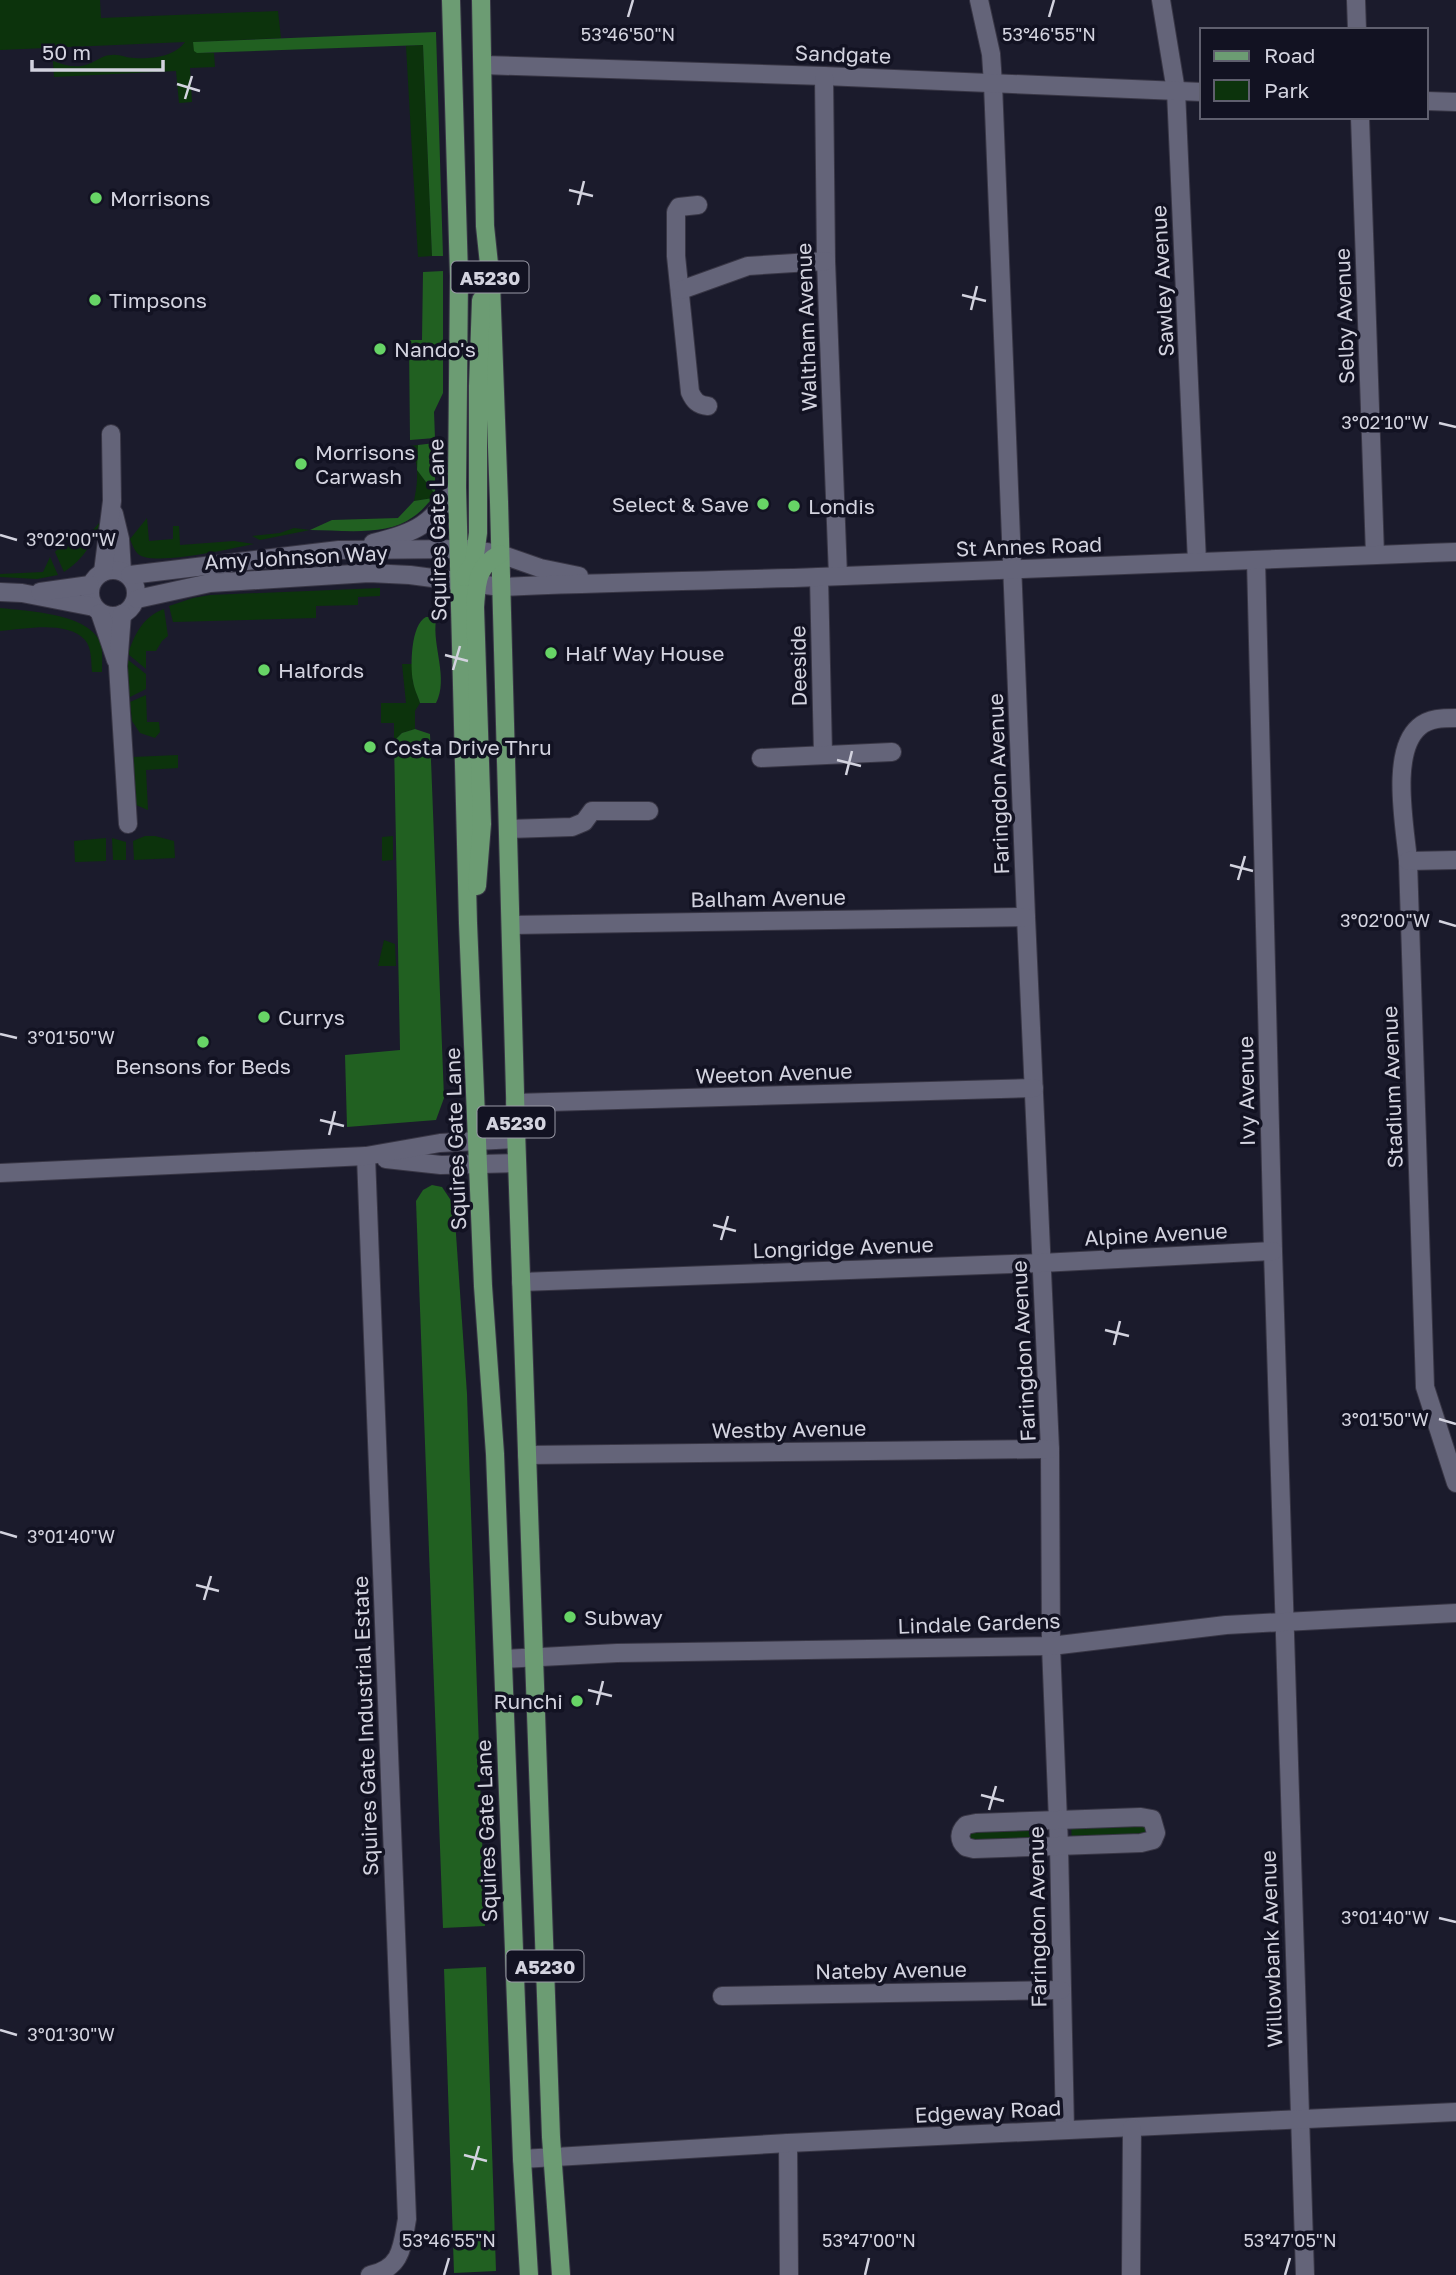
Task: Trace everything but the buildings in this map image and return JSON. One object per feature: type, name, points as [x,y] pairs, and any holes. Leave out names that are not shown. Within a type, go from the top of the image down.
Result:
[{"type":"main road","name":"Squires Gate Lane","points":[[451,0],[460,276],[457,487],[467,549],[468,583],[475,616],[482,824],[470,955],[484,1286],[495,1454],[522,2159],[529,2275]]},
{"type":"main road","name":"A5230","points":[[481,0],[485,226],[491,283],[534,1657],[552,2157],[561,2275]]},
{"type":"main road","points":[[467,549],[479,509],[478,386],[485,226]]},
{"type":"main road","points":[[468,583],[500,554]]},
{"type":"street","name":"Faringdon Avenue","points":[[979,0],[991,54],[993,84],[1026,917],[1051,1449],[1051,1646],[1059,1846],[1065,2130]]},
{"type":"street","name":"Sawley Avenue","points":[[1161,0],[1176,91],[1197,562]]},
{"type":"street","points":[[1356,0],[1357,28]]},
{"type":"street","name":"Sandgate","points":[[483,65],[1200,92]]},
{"type":"street","name":"Waltham Avenue","points":[[824,76],[826,261],[838,576]]},
{"type":"street","points":[[1428,101],[1456,102]]},
{"type":"street","name":"Selby Avenue","points":[[1360,119],[1375,555]]},
{"type":"street","points":[[698,205],[685,205],[679,207],[676,212],[677,256],[690,392],[694,400],[708,406]]},
{"type":"street","points":[[681,289],[748,266],[826,261]]},
{"type":"street","points":[[103,572],[112,501],[111,434]]},
{"type":"street","name":"Amy Johnson Way","points":[[339,550],[390,539],[419,528],[444,505],[457,487]]},
{"type":"street","points":[[22,593],[115,616],[131,609],[136,599],[136,587],[126,573],[112,501]]},
{"type":"street","name":"Amy Johnson Way","points":[[126,573],[339,550],[467,549],[500,554]]},
{"type":"street","name":"St Annes Road","points":[[468,583],[501,586],[603,581],[677,582],[1456,552]]},
{"type":"street","name":"St Annes Road","points":[[500,554],[540,568],[603,581]]},
{"type":"street","name":"Ivy Avenue","points":[[1256,560],[1284,1621]]},
{"type":"street","points":[[118,666],[90,595],[90,585],[103,572],[126,573]]},
{"type":"street","name":"Amy Johnson Way","points":[[136,599],[210,583],[356,573],[410,575],[468,583]]},
{"type":"street","name":"Deeside","points":[[819,577],[823,754]]},
{"type":"street","points":[[0,592],[22,593],[90,585]]},
{"type":"street","points":[[122,614],[118,666],[128,824]]},
{"type":"street","name":"Stadium Avenue","points":[[1456,718],[1436,719],[1425,723],[1410,737],[1405,751],[1402,780],[1408,861],[1425,1387],[1456,1483]]},
{"type":"street","points":[[761,758],[892,752]]},
{"type":"street","points":[[508,829],[572,827],[584,822],[592,811],[649,811]]},
{"type":"street","points":[[1408,861],[1456,860]]},
{"type":"street","name":"Balham Avenue","points":[[511,925],[1026,917]]},
{"type":"street","name":"Weeton Avenue","points":[[515,1103],[1034,1088]]},
{"type":"street","points":[[0,1173],[366,1156],[440,1143],[516,1139]]},
{"type":"street","points":[[366,1156],[441,1165],[517,1163]]},
{"type":"street","name":"Squires Gate Industrial Estate","points":[[366,1156],[407,2219],[401,2254],[383,2272],[370,2275]]},
{"type":"street","name":"Alpine Avenue","points":[[1041,1263],[1273,1251]]},
{"type":"street","name":"Longridge Avenue","points":[[521,1282],[1041,1263]]},
{"type":"street","points":[[1437,1428],[1456,1427]]},
{"type":"street","name":"Westby Avenue","points":[[527,1455],[1051,1449]]},
{"type":"street","name":"Lindale Gardens","points":[[503,1659],[617,1653],[1051,1646],[1226,1625],[1456,1613]]},
{"type":"street","name":"Willowbank Avenue","points":[[1284,1621],[1305,2275]]},
{"type":"street","points":[[1141,1817],[1152,1819],[1156,1833],[1153,1840],[1147,1842],[1059,1846],[974,1849],[967,1847],[960,1838],[966,1825],[1141,1817]]},
{"type":"street","name":"Nateby Avenue","points":[[722,1996],[1062,1990]]},
{"type":"street","name":"Edgeway Road","points":[[522,2159],[788,2143],[1456,2112]]},
{"type":"street","points":[[1131,2275],[1132,2128]]},
{"type":"street","points":[[788,2143],[789,2275]]},
{"type":"green space","points":[[0,0],[100,0],[101,18],[278,11],[281,38],[193,42],[197,53],[214,53],[215,67],[190,68],[192,102],[179,103],[176,71],[54,77],[53,61],[77,66],[109,55],[155,57],[175,51],[185,42],[0,50]]},
{"type":"green space","points":[[436,32],[443,256],[432,256],[423,45],[197,53],[194,51],[193,42]]},
{"type":"green space","points":[[423,45],[432,256],[418,257],[406,46]]},
{"type":"green space","points":[[443,271],[443,393],[434,412],[435,438],[410,440],[409,340],[422,340],[423,272]]},
{"type":"green space","points":[[435,443],[435,494],[417,470],[418,445]]},
{"type":"green space","points":[[418,445],[417,470],[435,494],[433,498],[414,501],[417,472],[415,458],[409,446]]},
{"type":"green space","points":[[433,498],[413,517],[390,527],[363,531],[310,530],[332,520],[398,518],[414,501]]},
{"type":"green space","points":[[147,518],[149,541],[173,539],[173,526],[179,526],[180,545],[234,541],[254,544],[175,558],[146,557],[138,554],[130,539]]},
{"type":"green space","points":[[100,522],[87,550],[64,572],[55,552],[67,539],[78,547]]},
{"type":"green space","points":[[294,528],[310,530],[260,540],[252,536],[280,533]]},
{"type":"green space","points":[[50,557],[58,575],[37,579],[0,577],[0,574],[43,572]]},
{"type":"green space","points":[[380,588],[380,596],[358,597],[358,605],[316,606],[316,618],[173,622],[169,606],[210,595]]},
{"type":"green space","points":[[0,608],[56,616],[84,626],[95,634],[101,644],[102,672],[92,672],[87,643],[68,630],[45,627],[0,631]]},
{"type":"green space","points":[[164,609],[168,636],[156,651],[146,651],[146,669],[128,654],[141,627],[150,616]]},
{"type":"green space","points":[[426,617],[436,620],[441,684],[436,703],[420,703],[412,674],[415,636],[421,621]]},
{"type":"green space","points":[[127,659],[146,674],[146,689],[128,698]]},
{"type":"green space","points":[[402,664],[412,664],[413,682],[420,703],[415,711],[415,729],[402,733],[394,741],[394,723],[381,723],[381,703],[406,703]]},
{"type":"green space","points":[[146,695],[147,722],[159,722],[160,732],[155,738],[140,733],[132,721],[130,702]]},
{"type":"green space","points":[[415,729],[430,734],[444,1098],[436,1120],[347,1127],[345,1055],[400,1050],[394,741],[402,733]]},
{"type":"green space","points":[[178,755],[178,768],[146,770],[148,810],[136,805],[133,757]]},
{"type":"green space","points":[[145,836],[174,841],[175,858],[134,860],[133,841]]},
{"type":"green space","points":[[393,836],[393,860],[382,861],[382,837]]},
{"type":"green space","points":[[106,838],[106,861],[75,862],[74,841]]},
{"type":"green space","points":[[112,838],[126,842],[126,860],[113,860]]},
{"type":"green space","points":[[384,940],[395,944],[396,966],[378,966]]},
{"type":"green space","points":[[432,1185],[442,1187],[454,1205],[467,1394],[485,1926],[443,1928],[416,1201],[423,1190]]},
{"type":"green space","points":[[1141,1817],[1156,1833],[1072,1845],[1071,1820]]},
{"type":"green space","points":[[1046,1821],[1046,1846],[974,1849],[961,1831]]},
{"type":"green space","points":[[486,1967],[496,2271],[454,2273],[444,1969]]},
{"type":"place","name":"Morrisons","points":[[96,198]]},
{"type":"place","name":"Timpsons","points":[[95,300]]},
{"type":"place","name":"Nando's","points":[[380,349]]},
{"type":"place","name":"Morrisons Carwash","points":[[301,464]]},
{"type":"place","name":"Select & Save","points":[[763,504]]},
{"type":"place","name":"Londis","points":[[794,506]]},
{"type":"place","name":"Half Way House","points":[[551,653]]},
{"type":"place","name":"Halfords","points":[[264,670]]},
{"type":"place","name":"Costa Drive Thru","points":[[370,747]]},
{"type":"place","name":"Currys","points":[[264,1017]]},
{"type":"place","name":"Bensons for Beds","points":[[203,1042]]},
{"type":"place","name":"Subway","points":[[570,1617]]},
{"type":"place","name":"Runchi","points":[[577,1701]]}]
